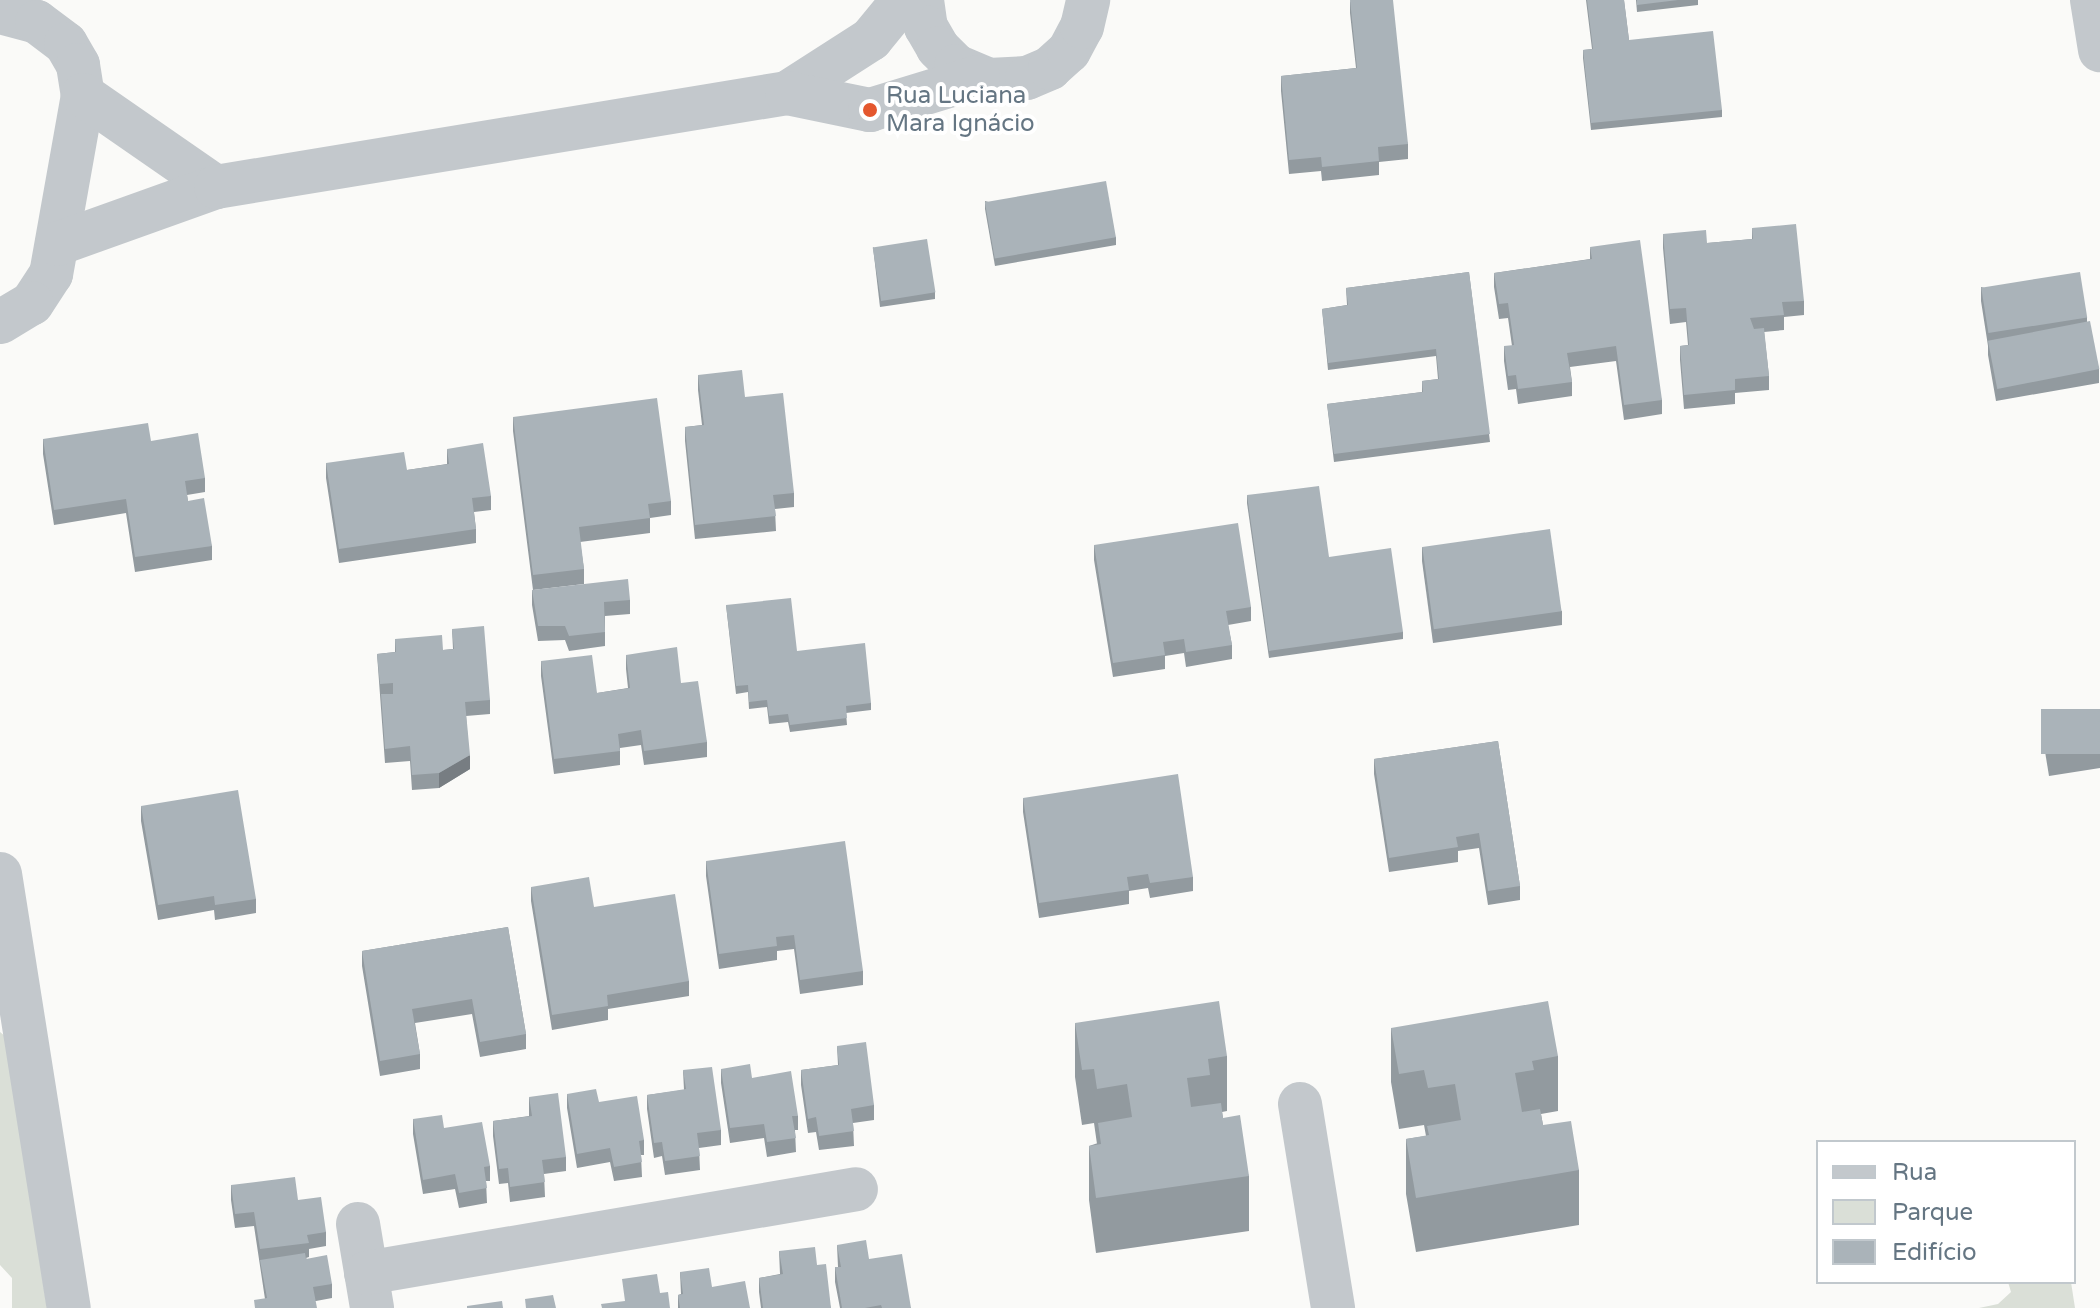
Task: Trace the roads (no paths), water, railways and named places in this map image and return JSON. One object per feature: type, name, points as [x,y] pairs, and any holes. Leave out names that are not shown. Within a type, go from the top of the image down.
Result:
[{"type":"street","points":[[0,323],[32,303],[51,274],[83,95],[78,65],[66,44],[50,0]]},
{"type":"street","points":[[787,93],[871,39],[903,0]]},
{"type":"street","points":[[922,0],[926,27],[938,48],[978,77]]},
{"type":"street","points":[[2092,0],[2100,50]]},
{"type":"street","points":[[57,244],[216,187],[787,93],[870,110],[978,77],[1027,78],[1050,68],[1069,51],[1089,9]]},
{"type":"street","points":[[0,12],[37,22],[66,44]]},
{"type":"street","points":[[83,95],[216,187]]},
{"type":"street","points":[[0,874],[7,956],[69,1308]]},
{"type":"street","points":[[1300,1104],[1333,1308]]},
{"type":"street","points":[[358,1224],[369,1291],[856,1189]]},
{"type":"place","name":"Rua Luciana Mara Ignácio","points":[[870,110]]}]
